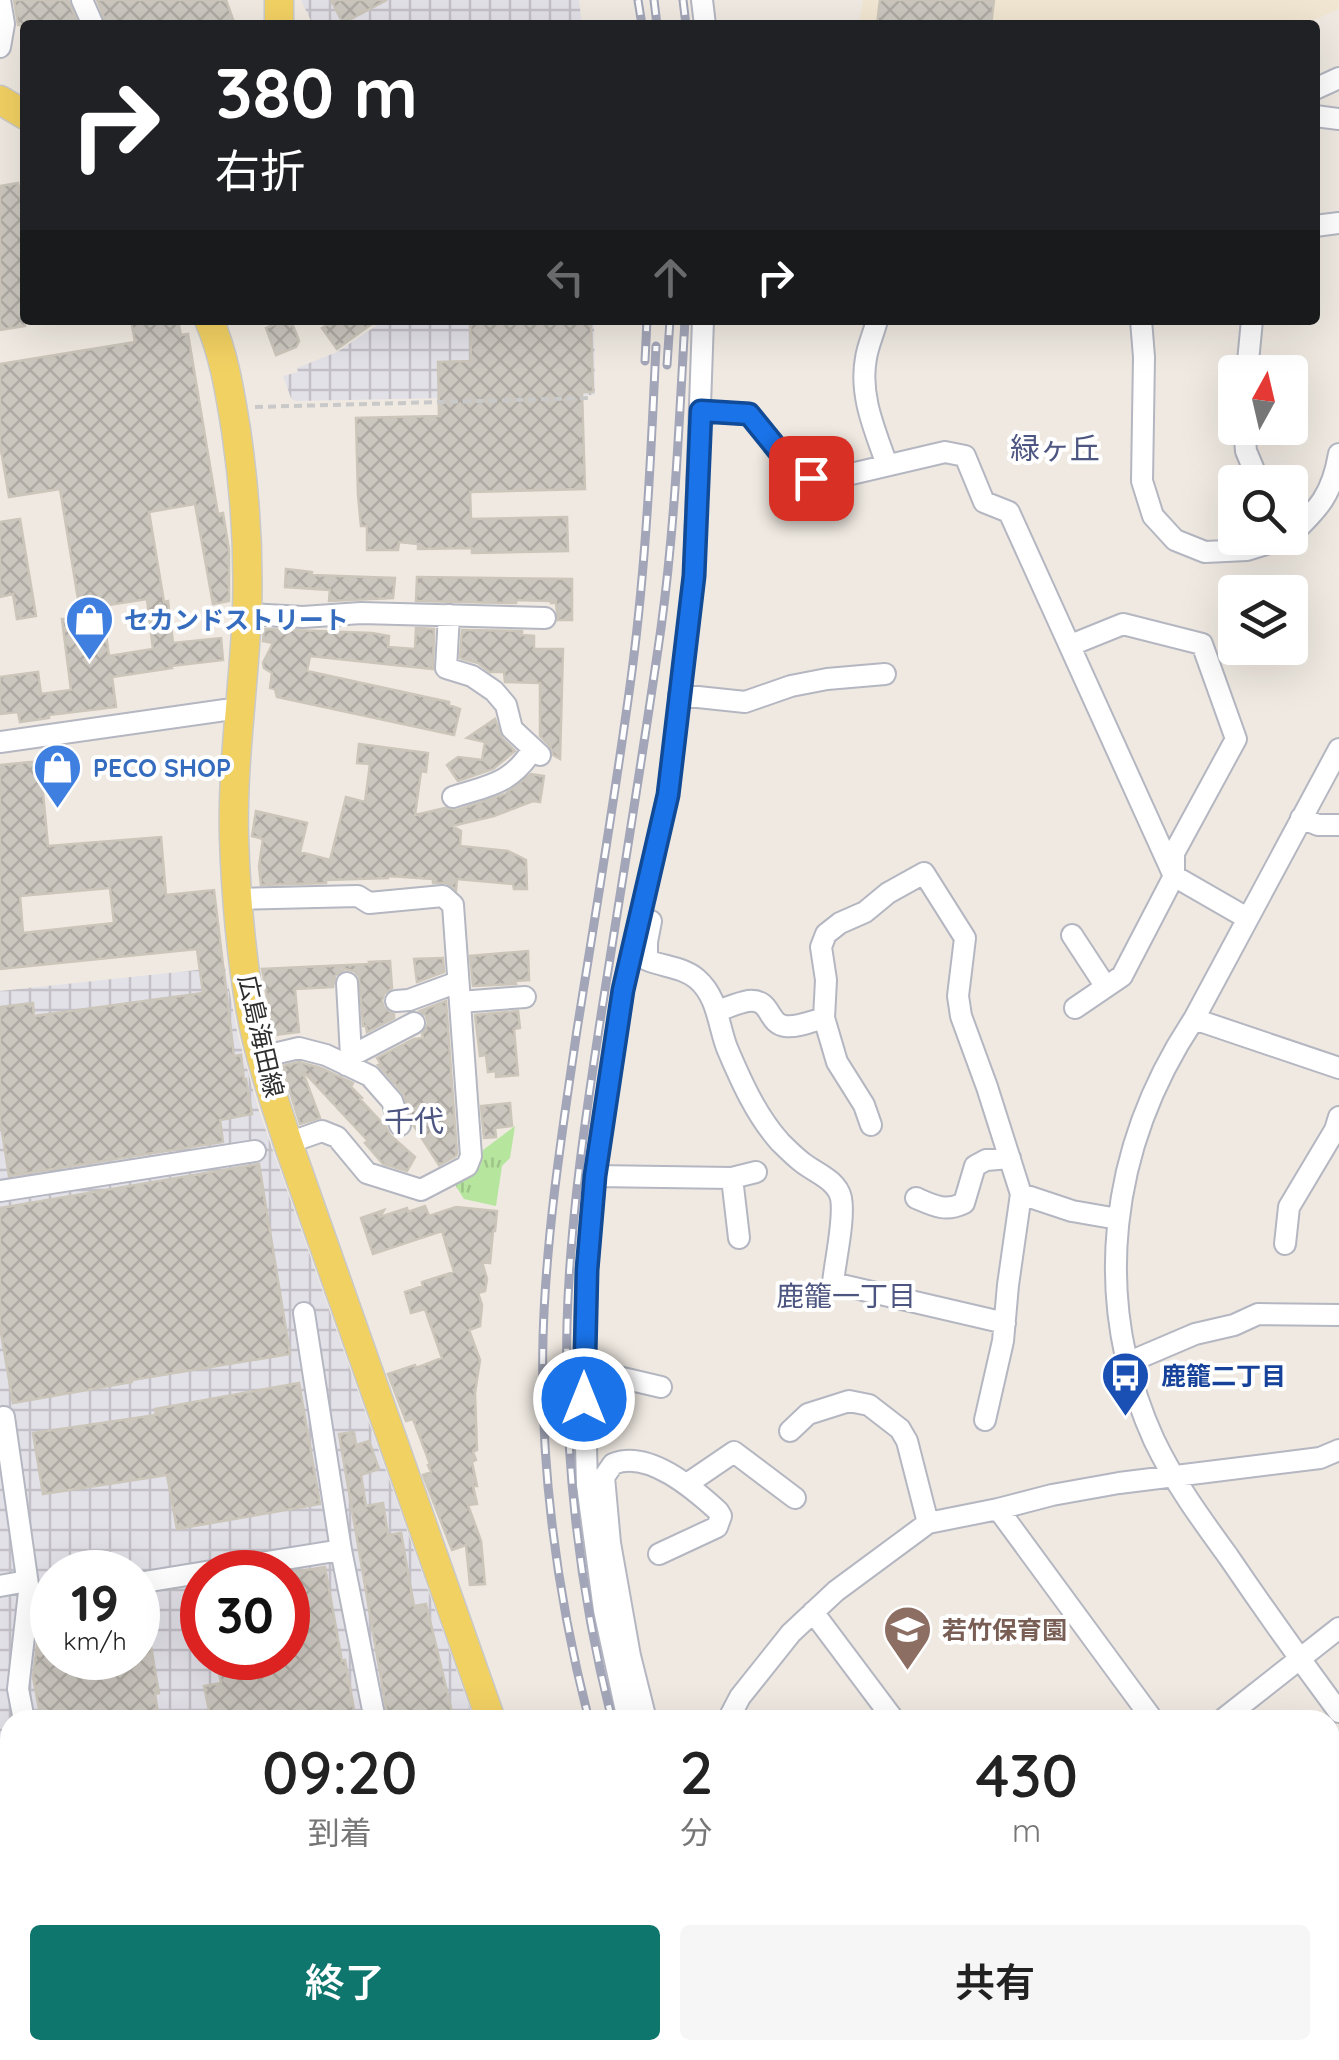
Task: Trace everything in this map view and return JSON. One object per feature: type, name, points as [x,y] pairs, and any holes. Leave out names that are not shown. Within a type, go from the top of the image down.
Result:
[{"type":"main road","name":"広島海田線","points":[[211,325],[233,409],[248,539],[234,836],[252,1013],[261,1057],[288,1143],[488,1710]]},
{"type":"street","points":[[0,0],[4,24],[0,47]]},
{"type":"street","points":[[626,1710],[604,1610],[587,1485],[587,1270],[595,1176],[623,990],[668,795],[694,576],[703,325]]},
{"type":"street","points":[[875,325],[866,356],[864,384],[887,465]]},
{"type":"street","points":[[1141,325],[1144,357],[1142,480],[1153,516],[1175,540],[1205,552],[1218,551]]},
{"type":"street","points":[[1249,355],[1252,325]]},
{"type":"street","points":[[701,411],[749,414],[796,472],[811,478],[834,478],[945,452],[965,456],[984,502],[1009,512],[1174,876],[1247,918]]},
{"type":"street","points":[[1308,518],[1335,478],[1339,454]]},
{"type":"street","points":[[247,614],[303,618],[360,613],[545,618]]},
{"type":"street","points":[[448,615],[446,668],[472,676],[494,691],[506,705],[512,729],[536,752],[520,769],[495,784],[453,797]]},
{"type":"street","points":[[1071,646],[1123,624],[1202,644],[1236,739],[1174,852],[1174,876],[1122,976],[1075,1008]]},
{"type":"street","points":[[680,695],[745,702],[790,686],[886,674]]},
{"type":"street","points":[[0,742],[225,710],[239,712]]},
{"type":"street","points":[[1338,1710],[1172,1475],[1145,1419],[1128,1362],[1116,1283],[1118,1219],[1140,1122],[1158,1079],[1339,749]]},
{"type":"street","points":[[1301,818],[1318,825],[1339,825]]},
{"type":"street","points":[[871,1125],[864,1105],[837,1062],[824,1018],[826,980],[822,947],[826,934],[924,873],[966,938],[958,996],[960,1016],[1021,1194],[1003,1341],[985,1420]]},
{"type":"street","points":[[238,899],[358,896],[369,903],[443,896],[452,905],[468,1166],[421,1190],[367,1173],[337,1137],[322,1131],[288,1143]]},
{"type":"street","points":[[644,898],[656,901],[647,960],[686,971],[700,982],[717,1012],[725,1044],[748,1097],[778,1140],[800,1162],[831,1182],[840,1195],[833,1283],[1005,1323]]},
{"type":"street","points":[[1072,935],[1106,987]]},
{"type":"street","points":[[347,982],[348,1060]]},
{"type":"street","points":[[396,1001],[459,992],[525,997]]},
{"type":"street","points":[[717,1012],[754,1001],[765,1005],[776,1023],[785,1026],[824,1018]]},
{"type":"street","points":[[1194,1019],[1339,1068]]},
{"type":"street","points":[[348,1060],[414,1023]]},
{"type":"street","points":[[261,1057],[300,1048],[348,1060],[370,1076],[392,1101],[400,1124]]},
{"type":"street","points":[[1285,1244],[1289,1207],[1335,1130],[1339,1116]]},
{"type":"street","points":[[0,1191],[255,1152]]},
{"type":"street","points":[[916,1198],[940,1208],[964,1203],[975,1166],[986,1160],[1010,1158]]},
{"type":"street","points":[[595,1176],[732,1178],[756,1172]]},
{"type":"street","points":[[732,1178],[738,1238]]},
{"type":"street","points":[[1021,1194],[1072,1211],[1118,1219]]},
{"type":"street","points":[[304,1313],[341,1550],[373,1710]]},
{"type":"street","points":[[1128,1362],[1258,1314],[1339,1315]]},
{"type":"street","points":[[584,1368],[661,1387]]},
{"type":"street","points":[[790,1431],[808,1414],[849,1400],[869,1404],[900,1429],[908,1441],[928,1522]]},
{"type":"street","points":[[4,1417],[28,1587],[18,1689],[22,1710]]},
{"type":"street","points":[[733,1710],[791,1632],[836,1590],[928,1522],[1052,1495],[1172,1475],[1320,1458],[1339,1450]]},
{"type":"street","points":[[688,1484],[734,1452],[795,1498]]},
{"type":"street","points":[[644,1710],[610,1544],[604,1477],[613,1464],[629,1461],[665,1471],[688,1484],[718,1511],[717,1527],[659,1554]]},
{"type":"street","points":[[998,1509],[1146,1710]]},
{"type":"street","points":[[160,1579],[341,1550]]},
{"type":"street","points":[[0,1586],[28,1587]]},
{"type":"street","points":[[813,1612],[886,1710]]},
{"type":"street","points":[[1235,1710],[1339,1628]]},
{"type":"path","points":[[233,409],[590,398]]},
{"type":"shaded area","points":[[301,0],[579,0],[581,20],[311,20]]},
{"type":"shaded area","points":[[863,0],[1339,0],[1339,9],[1314,20],[860,20]]},
{"type":"shaded area","points":[[378,325],[594,325],[595,395],[295,401],[291,398],[283,376],[337,352]]},
{"type":"shaded area","points":[[225,967],[238,1036],[259,1111],[470,1710],[0,1710],[0,991]]},
{"type":"green space","points":[[515,1126],[510,1158],[502,1166],[496,1206],[464,1199],[454,1183],[474,1174],[483,1150]]},
{"type":"building","points":[[14,0],[68,0],[76,20],[20,20],[18,25]]},
{"type":"building","points":[[97,0],[226,0],[233,20],[105,20]]},
{"type":"building","points":[[331,0],[387,0],[349,20],[341,20]]},
{"type":"building","points":[[880,0],[994,0],[992,20],[878,20]]},
{"type":"building","points":[[18,183],[20,325],[25,326],[0,330],[0,186]]},
{"type":"building","points":[[132,325],[179,325],[181,335],[188,334],[218,514],[223,513],[229,550],[229,601],[213,604],[195,504],[149,512],[173,643],[221,638],[223,660],[112,677],[116,707],[20,722],[18,712],[0,714],[0,677],[38,672],[41,694],[71,690],[62,619],[81,617],[60,489],[9,497],[0,444],[0,364],[135,342]],"holes":[[[147,599],[153,649],[109,656],[102,606]]]},
{"type":"building","points":[[293,325],[299,341],[296,347],[276,355],[266,328]]},
{"type":"building","points":[[326,325],[370,325],[337,349],[322,328]]},
{"type":"building","points":[[470,325],[591,325],[593,392],[582,392],[585,489],[470,492],[471,519],[567,517],[568,551],[472,553],[472,548],[418,549],[418,544],[399,542],[398,550],[367,550],[367,526],[361,526],[358,495],[356,418],[439,416],[438,362],[471,361]]},
{"type":"building","points":[[20,519],[36,616],[17,619],[13,594],[0,597],[0,522]]},
{"type":"building","points":[[286,569],[312,572],[311,575],[395,578],[393,598],[329,601],[330,590],[285,587]]},
{"type":"building","points":[[417,577],[572,579],[572,620],[558,620],[556,603],[551,601],[416,601]]},
{"type":"building","points":[[416,628],[434,629],[433,669],[310,656],[307,671],[449,702],[460,709],[454,735],[277,697],[275,689],[270,688],[272,673],[263,663],[273,643],[263,641],[264,629],[372,633],[389,636],[388,647],[415,649]]},
{"type":"building","points":[[462,630],[522,631],[522,635],[534,636],[534,649],[563,649],[560,759],[540,736],[540,683],[505,682],[504,672],[490,672],[478,663],[460,658]]},
{"type":"building","points":[[495,719],[502,738],[515,751],[493,769],[458,781],[447,765],[458,757],[482,760],[485,742],[467,738]]},
{"type":"building","points":[[359,744],[428,753],[426,772],[421,771],[415,815],[445,808],[457,810],[505,794],[531,774],[544,776],[540,802],[452,826],[461,831],[460,846],[508,851],[526,860],[527,889],[457,879],[456,890],[447,883],[433,883],[433,879],[388,876],[261,885],[263,839],[252,836],[256,811],[307,823],[300,852],[330,860],[346,797],[365,802],[370,764],[357,763]]},
{"type":"building","points":[[40,761],[48,846],[161,837],[166,895],[214,890],[234,1056],[241,1055],[252,1114],[220,1120],[223,1142],[9,1176],[0,1119],[0,1007],[33,1003],[34,1016],[203,993],[197,949],[0,969],[0,765]],"holes":[[[110,888],[114,923],[23,933],[20,896]]]},
{"type":"building","points":[[528,951],[529,980],[473,986],[470,956]]},
{"type":"building","points":[[443,958],[444,972],[417,982],[414,959]]},
{"type":"building","points":[[390,961],[392,988],[382,1001],[394,1018],[367,1032],[363,1026],[359,976],[345,969],[335,976],[333,987],[295,989],[299,1032],[274,1035],[262,969]]},
{"type":"building","points":[[446,1001],[457,1153],[439,1165],[414,1126],[403,1093],[378,1065],[381,1064],[377,1058],[423,1038],[428,1023],[420,1011]]},
{"type":"building","points":[[518,1011],[520,1028],[514,1029],[518,1075],[496,1077],[496,1071],[488,1072],[486,1055],[480,1056],[475,1015]]},
{"type":"building","points":[[299,1062],[353,1083],[351,1087],[390,1135],[415,1157],[407,1171],[383,1164],[365,1143],[368,1141],[302,1070],[320,1118],[300,1124],[282,1066]]},
{"type":"building","points":[[510,1103],[512,1126],[495,1128],[496,1137],[484,1138],[481,1106]]},
{"type":"building","points":[[259,1164],[290,1354],[13,1403],[0,1327],[0,1208]]},
{"type":"building","points":[[425,1206],[429,1216],[456,1207],[497,1211],[490,1263],[482,1262],[487,1279],[485,1291],[478,1293],[482,1305],[480,1326],[469,1330],[480,1360],[475,1393],[477,1450],[472,1462],[477,1504],[468,1505],[481,1541],[485,1584],[470,1585],[466,1545],[452,1550],[423,1475],[431,1472],[430,1464],[413,1419],[406,1421],[388,1374],[442,1358],[425,1309],[411,1313],[405,1292],[454,1272],[442,1231],[373,1254],[361,1218],[384,1210],[380,1217]]},
{"type":"building","points":[[299,1383],[320,1504],[177,1529],[167,1475],[43,1494],[33,1433],[156,1415],[155,1409]]},
{"type":"building","points":[[354,1432],[356,1445],[369,1441],[379,1469],[361,1475],[366,1506],[383,1503],[388,1535],[401,1533],[414,1606],[426,1604],[452,1710],[386,1710],[339,1434]]},
{"type":"building","points":[[325,1567],[354,1710],[209,1710],[204,1686],[221,1683],[220,1680],[310,1680],[310,1569]]},
{"type":"building","points":[[34,1680],[157,1680],[157,1710],[39,1710]]},
{"type":"railway","points":[[638,0],[641,20]]},
{"type":"railway","points":[[654,0],[656,20]]},
{"type":"railway","points":[[683,0],[685,20]]},
{"type":"railway","points":[[645,361],[647,325]]},
{"type":"railway","points":[[667,365],[670,325]]},
{"type":"railway","points":[[610,1710],[582,1573],[571,1474],[569,1284],[585,1126],[666,590],[685,325]]},
{"type":"railway","points":[[587,1710],[553,1530],[544,1434],[543,1338],[560,1145],[637,630],[656,346]]},
{"type":"place","name":"セカンドストリート","points":[[89,662]]},
{"type":"place","name":"PECO SHOP","points":[[58,810]]},
{"type":"place","name":"鹿籠二丁目","points":[[1126,1418]]},
{"type":"place","name":"若竹保育園","points":[[907,1672]]},
{"type":"district","name":"緑ヶ丘","points":[[1055,449]]},
{"type":"district","name":"千代","points":[[414,1122]]},
{"type":"district","name":"鹿籠一丁目","points":[[846,1296]]},
{"type":"route","points":[[584,1399],[587,1270],[595,1176],[623,990],[668,795],[694,576],[701,411],[749,414],[796,472],[811,478]]}]
